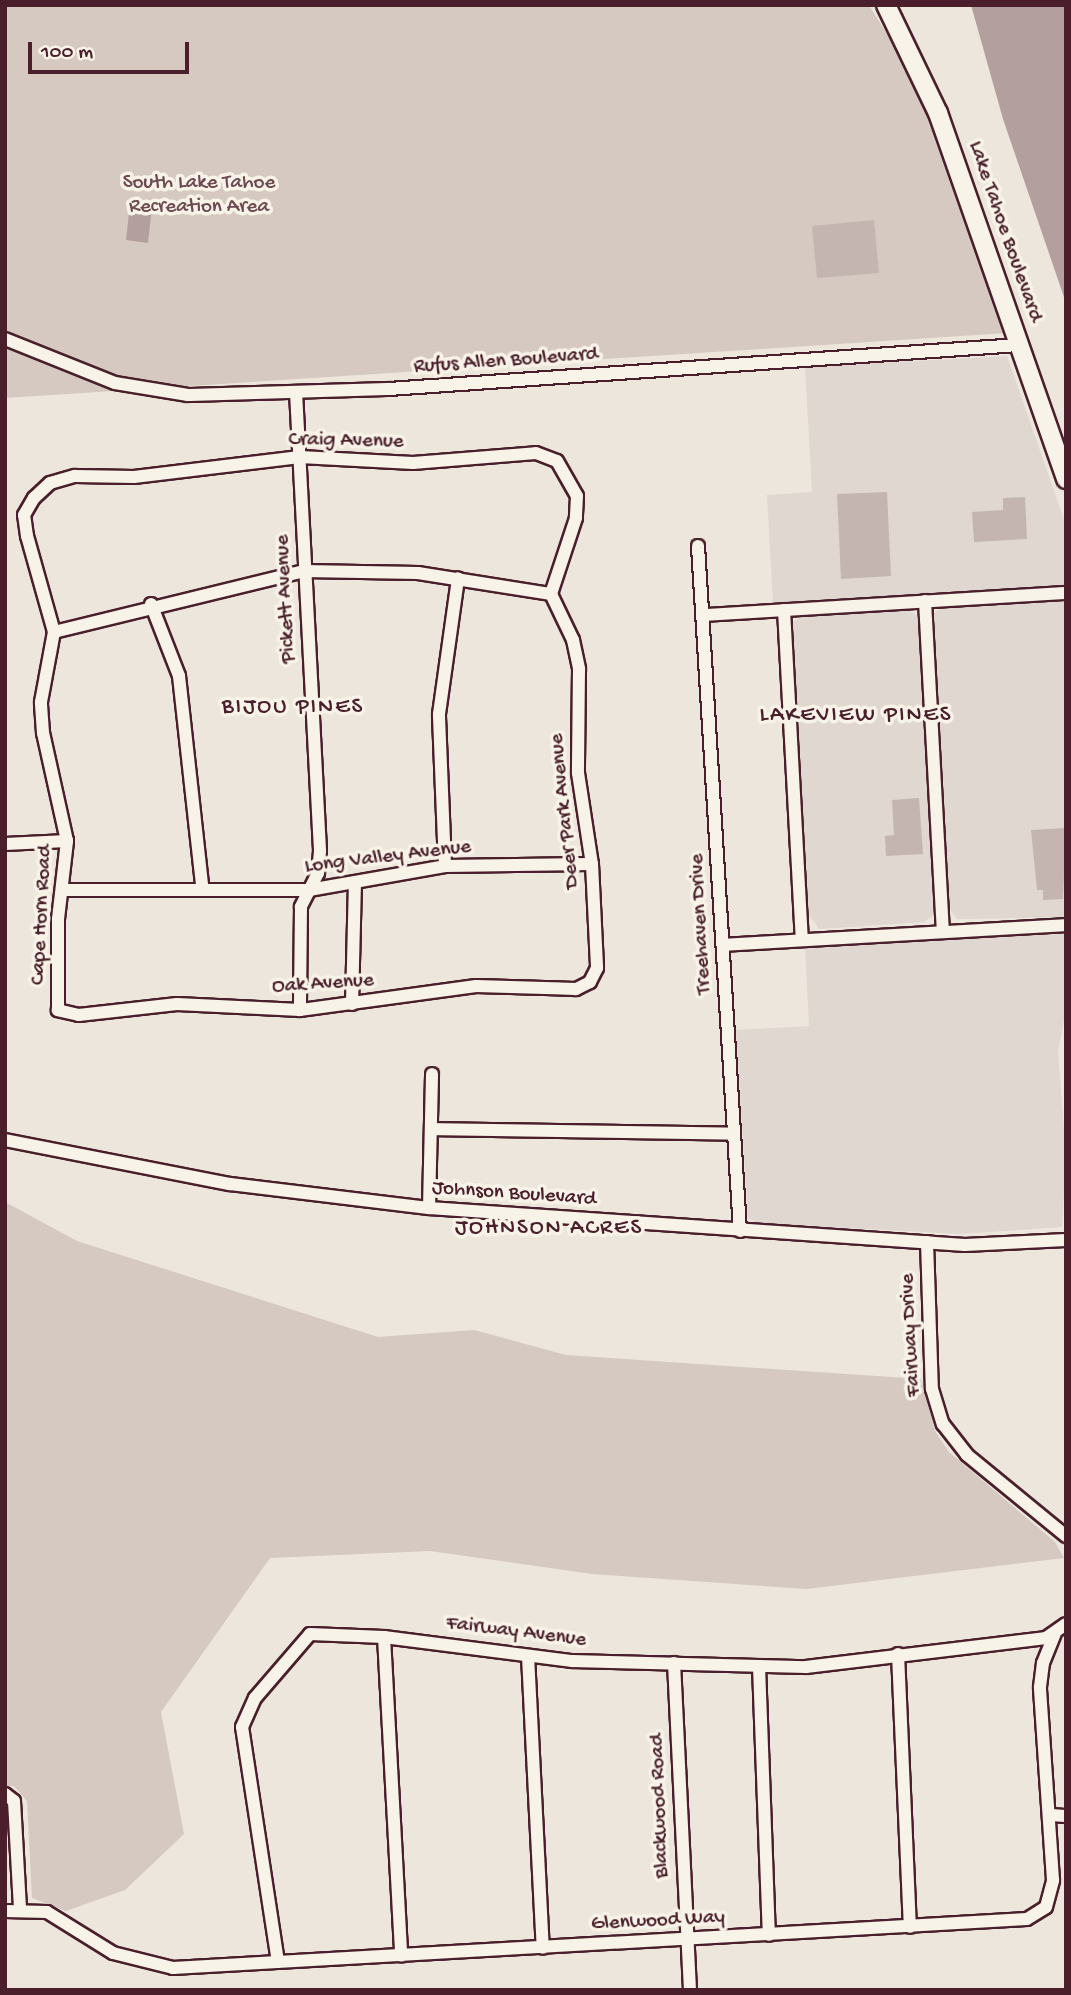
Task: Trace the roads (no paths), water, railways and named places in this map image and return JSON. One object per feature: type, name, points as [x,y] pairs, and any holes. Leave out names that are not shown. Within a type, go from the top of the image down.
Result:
[{"type":"highway","name":"Lake Tahoe Boulevard","points":[[886,5],[929,87],[1066,479]]},
{"type":"street","name":"Rufus Allen Boulevard","points":[[5,339],[148,391],[296,392],[1018,345]]},
{"type":"street","name":"Pickett Avenue","points":[[296,392],[320,851],[309,890],[301,907],[300,1010]]},
{"type":"street","name":"Craig Avenue","points":[[34,498],[50,483],[75,476],[134,477],[300,457],[413,463],[536,453],[557,461],[570,478],[577,496],[576,518],[551,594]]},
{"type":"street","name":"Cape Horn Road","points":[[34,498],[24,515],[27,536],[54,632],[41,702],[43,733],[67,841],[58,1010]]},
{"type":"street","name":"Treehaven Drive","points":[[698,546],[705,615],[740,1231]]},
{"type":"street","points":[[54,632],[151,604],[304,571],[458,578],[551,594]]},
{"type":"street","points":[[445,866],[439,714],[458,578]]},
{"type":"street","points":[[705,615],[1066,593]]},
{"type":"street","name":"Deer Park Avenue","points":[[551,594],[573,640],[579,669],[578,773],[592,864],[597,968],[590,982]]},
{"type":"street","points":[[925,601],[943,930]]},
{"type":"street","points":[[151,604],[178,676],[202,886]]},
{"type":"street","points":[[784,610],[802,939]]},
{"type":"street","points":[[5,844],[67,841]]},
{"type":"street","name":"Long Valley Avenue","points":[[63,890],[202,886],[309,890],[445,866],[592,864]]},
{"type":"street","points":[[352,1004],[355,883]]},
{"type":"street","points":[[723,945],[943,930],[1066,925]]},
{"type":"street","name":"Oak Avenue","points":[[58,1010],[79,1015],[177,1004],[300,1010],[476,986],[576,989],[590,982]]},
{"type":"street","points":[[429,1208],[432,1074]]},
{"type":"street","points":[[432,1129],[734,1134]]},
{"type":"street","name":"Johnson Boulevard","points":[[5,1140],[230,1184],[429,1208],[990,1246],[1066,1240]]},
{"type":"street","name":"Fairway Drive","points":[[927,1242],[932,1389],[943,1424],[976,1463],[1066,1536]]},
{"type":"street","points":[[1055,1634],[1066,1624]]},
{"type":"street","name":"Fairway Avenue","points":[[278,1962],[241,1738],[246,1715],[310,1634],[384,1637],[528,1656],[759,1666],[824,1666],[1055,1634]]},
{"type":"street","name":"Glenwood Way","points":[[5,1911],[20,1909],[47,1912],[113,1953],[151,1965],[401,1956],[910,1927],[1038,1914],[1053,1880],[1040,1674],[1055,1634]]},
{"type":"street","points":[[384,1637],[401,1956]]},
{"type":"street","points":[[898,1654],[910,1927]]},
{"type":"street","points":[[528,1656],[543,1948]]},
{"type":"street","name":"Blackwood Road","points":[[674,1663],[690,1990]]},
{"type":"street","points":[[759,1666],[769,1935]]},
{"type":"street","points":[[9,1795],[20,1909]]},
{"type":"street","points":[[1050,1815],[1066,1816]]},
{"type":"district","name":"BIJOU PINES","points":[[293,708]]},
{"type":"district","name":"LAKEVIEW PINES","points":[[856,716]]},
{"type":"district","name":"JOHNSON ACRES","points":[[549,1229]]},
{"type":"park label","name":"South Lake Tahoe Recreation Area","points":[[199,196]]}]
